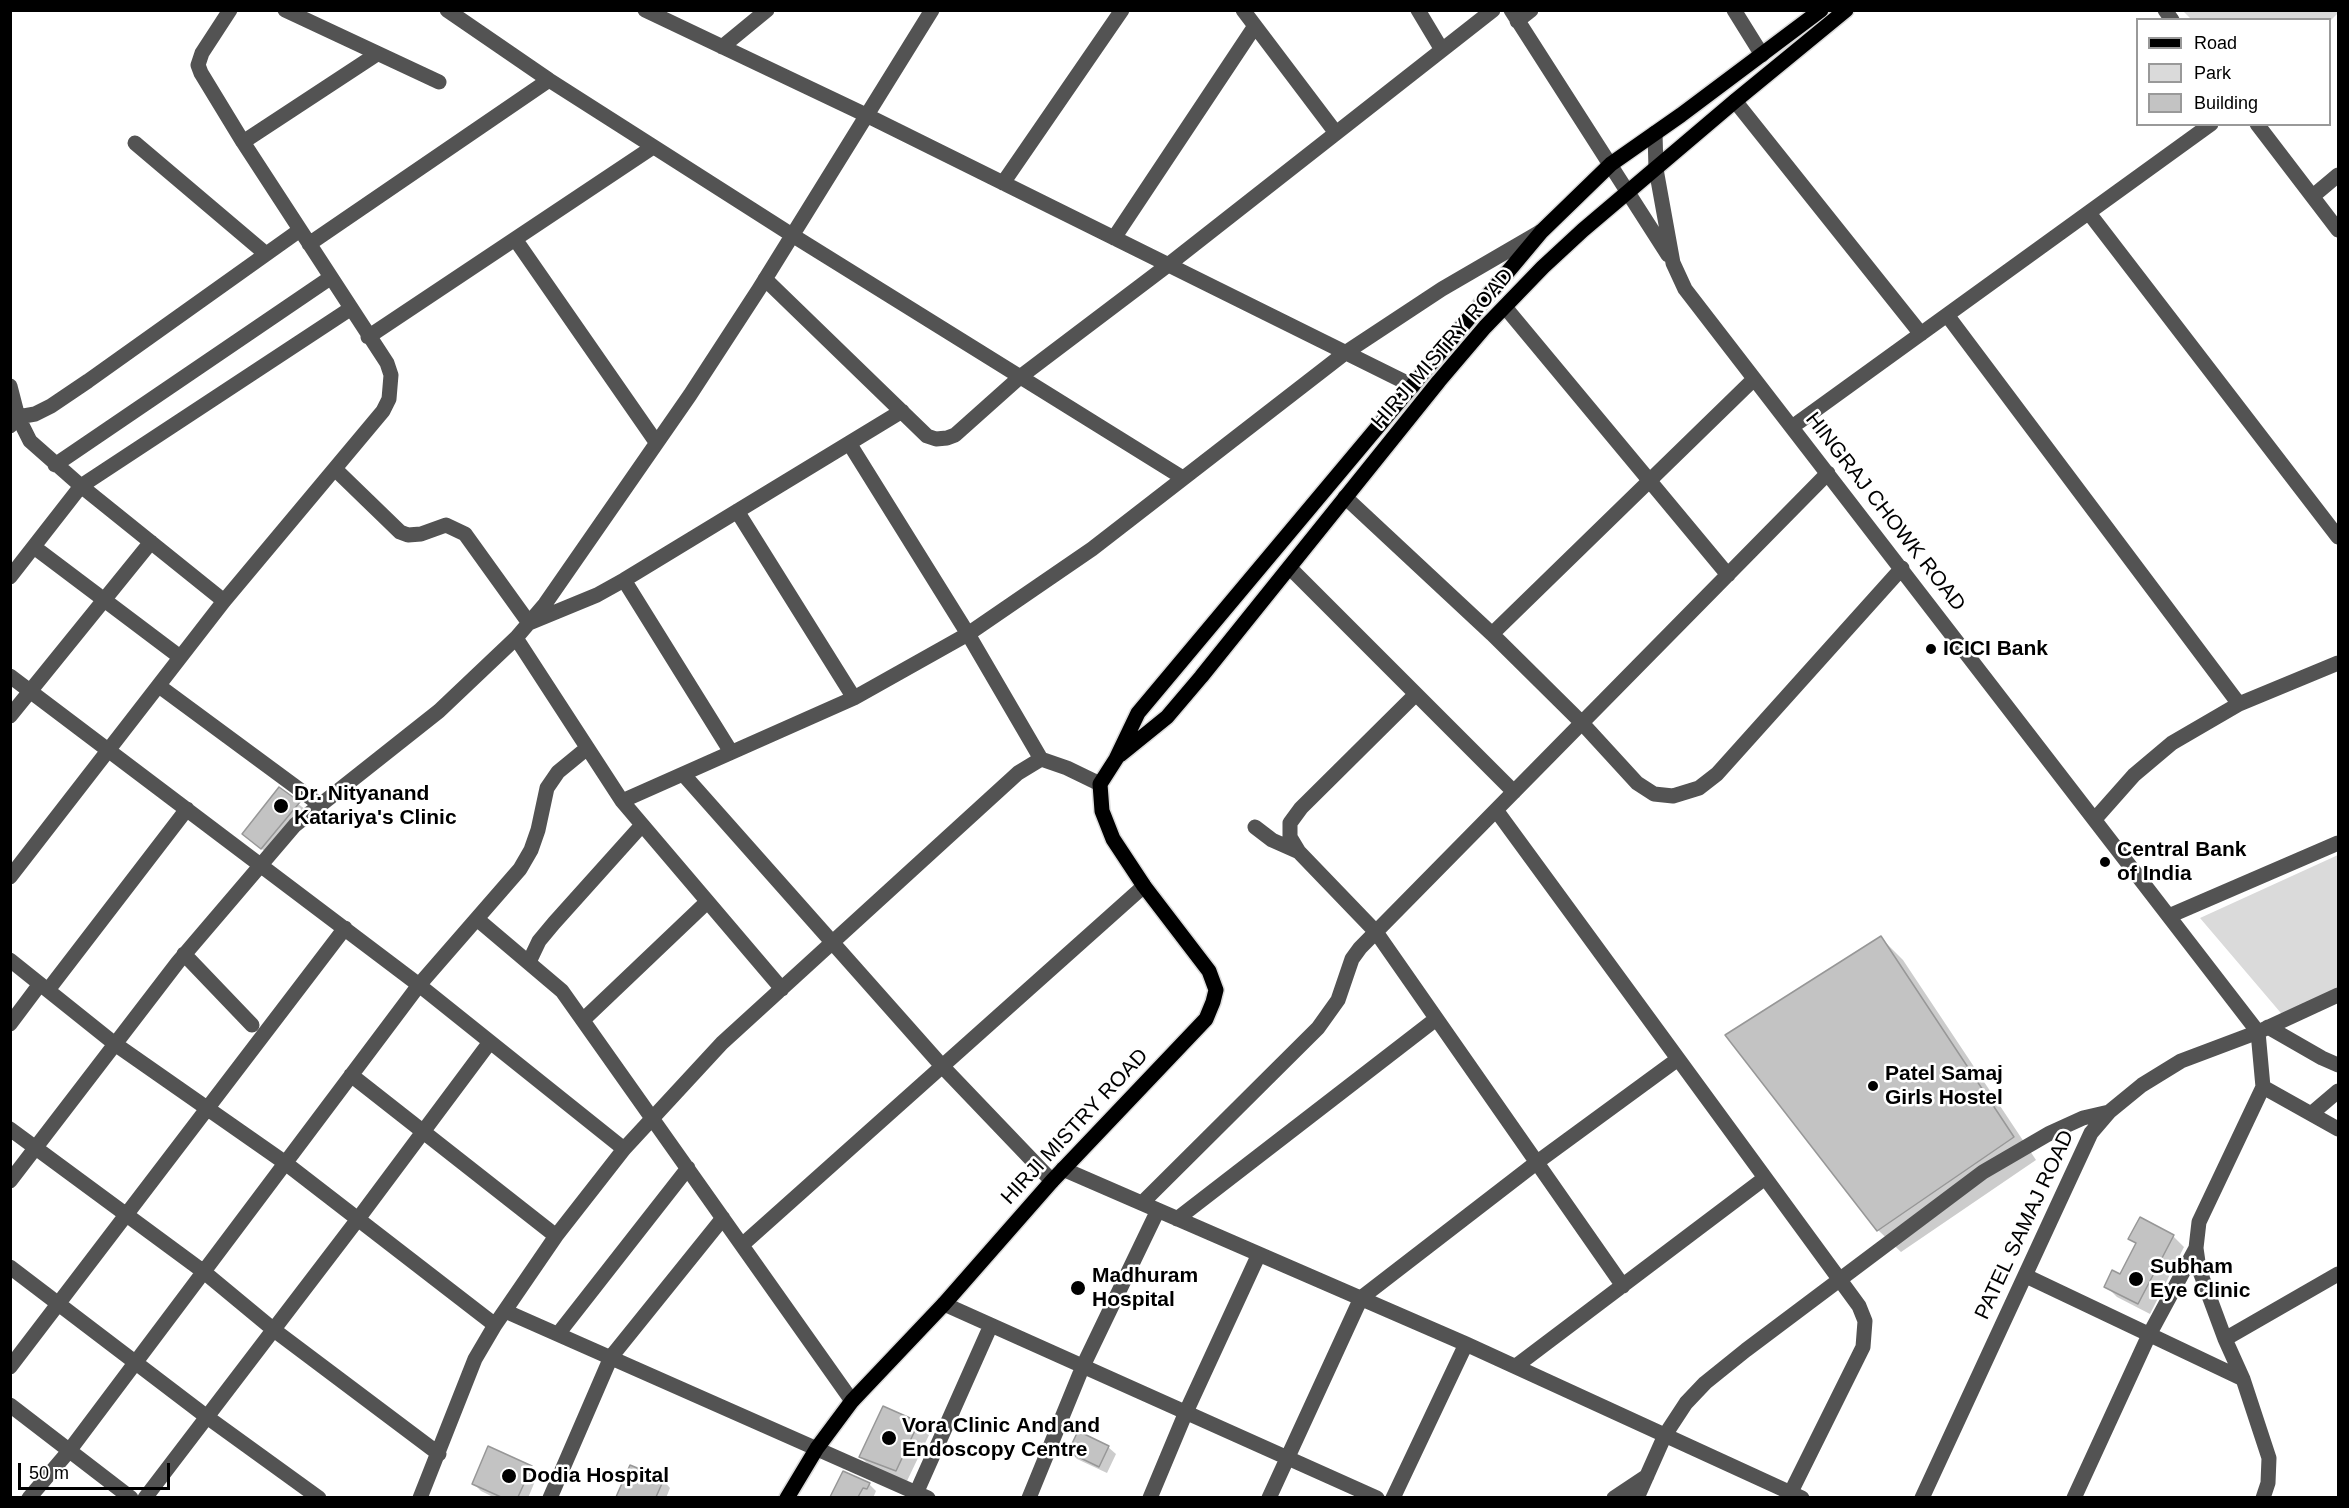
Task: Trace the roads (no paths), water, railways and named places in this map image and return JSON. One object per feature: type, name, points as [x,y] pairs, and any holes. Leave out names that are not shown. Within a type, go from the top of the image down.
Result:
[{"type":"main road","name":"HIRJI MISTRY ROAD","points":[[787,1497],[817,1448],[852,1401],[944,1304],[1063,1169],[1206,1018],[1216,990],[1209,971],[1144,886],[1113,839],[1102,811],[1100,783],[1116,759],[1138,713],[1542,231],[1611,164],[1821,10]]},
{"type":"main road","name":"HIRJI MISTRY ROAD","points":[[1116,759],[1167,717],[1290,568],[1439,381],[1542,267],[1735,101],[1846,10]]},
{"type":"street","points":[[10,877],[224,601],[383,411],[389,399],[391,375],[387,363],[243,142],[209,88],[198,65],[202,53],[230,10]]},
{"type":"street","points":[[285,10],[439,82]]},
{"type":"street","points":[[447,10],[549,80],[653,147],[1183,478]]},
{"type":"street","points":[[645,10],[668,15],[722,47],[866,115],[1413,386]]},
{"type":"street","points":[[722,47],[767,10]]},
{"type":"street","points":[[10,1181],[184,954],[295,825],[439,711],[516,639],[529,623],[566,574],[690,394],[765,279],[932,10]]},
{"type":"street","points":[[1003,183],[1122,10]]},
{"type":"street","points":[[1243,10],[1336,133]]},
{"type":"street","points":[[1418,10],[1442,50]]},
{"type":"street","points":[[765,279],[927,436],[936,439],[956,435],[1020,377],[1168,265],[1493,10]]},
{"type":"street","points":[[1531,10],[1514,16],[1673,262]]},
{"type":"street","points":[[1734,10],[1762,55]]},
{"type":"street","points":[[1114,238],[1255,26]]},
{"type":"street","points":[[243,142],[376,54]]},
{"type":"street","points":[[309,244],[549,80]]},
{"type":"street","points":[[1735,101],[1921,334]]},
{"type":"street","points":[[1792,427],[2208,126]]},
{"type":"street","points":[[2259,126],[2338,230]]},
{"type":"street","name":"HINGRAJ CHOWK ROAD","points":[[1655,133],[1656,169],[1673,262],[1685,288],[2169,916],[2263,1030]]},
{"type":"street","points":[[135,142],[266,254]]},
{"type":"street","points":[[368,337],[653,147]]},
{"type":"street","points":[[2313,196],[2338,175]]},
{"type":"street","points":[[2089,213],[2338,537]]},
{"type":"street","points":[[14,422],[35,414],[79,388],[300,230]]},
{"type":"street","points":[[622,801],[854,698],[968,634],[1092,549],[1345,353],[1442,289],[1542,231]]},
{"type":"street","points":[[514,239],[656,442]]},
{"type":"street","points":[[55,465],[330,278]]},
{"type":"street","points":[[1505,306],[1728,575]]},
{"type":"street","points":[[10,577],[81,486],[350,309]]},
{"type":"street","points":[[1947,315],[2239,704]]},
{"type":"street","points":[[1492,634],[1754,379]]},
{"type":"street","points":[[10,386],[14,422],[30,441],[55,465],[224,601]]},
{"type":"street","points":[[529,623],[578,604],[624,580],[902,411]]},
{"type":"street","points":[[849,443],[968,634],[1041,759],[1100,783]]},
{"type":"street","points":[[335,469],[400,532],[408,535],[421,534],[446,525],[465,534],[529,623]]},
{"type":"street","points":[[1142,1203],[1318,1028],[1338,1000],[1352,959],[1376,933],[1828,473]]},
{"type":"street","points":[[1345,497],[1492,634],[1582,723],[1637,783],[1654,794],[1673,796],[1698,788],[1717,774],[1902,568]]},
{"type":"street","points":[[736,511],[854,698]]},
{"type":"street","points":[[10,716],[151,542]]},
{"type":"street","points":[[34,547],[180,657]]},
{"type":"street","points":[[1290,568],[1514,792]]},
{"type":"street","points":[[624,580],[731,752]]},
{"type":"street","points":[[516,639],[622,801],[782,988]]},
{"type":"street","points":[[2095,819],[2134,775],[2172,742],[2239,704],[2338,663]]},
{"type":"street","points":[[10,676],[419,985],[624,1149]]},
{"type":"street","points":[[159,686],[319,804]]},
{"type":"street","points":[[1416,694],[1301,808],[1290,823],[1290,837],[1299,852],[1376,933],[1623,1286]]},
{"type":"street","points":[[29,1497],[69,1450],[419,985],[520,869],[531,850],[547,788],[558,772],[586,749]]},
{"type":"street","points":[[420,1497],[476,1359],[495,1325],[556,1236],[624,1149],[722,1043],[833,943],[969,815],[1018,773],[1041,759]]},
{"type":"street","points":[[683,774],[942,1066],[1052,1182]]},
{"type":"street","points":[[10,1024],[44,987],[187,809]]},
{"type":"street","points":[[1063,1169],[1516,1366],[1793,1496],[1863,1347],[1864,1321],[1859,1306],[1496,810]]},
{"type":"street","points":[[529,962],[539,941],[642,825]]},
{"type":"street","points":[[1255,827],[1272,840],[1299,852]]},
{"type":"street","points":[[2169,916],[2338,843]]},
{"type":"street","points":[[742,1245],[1144,886]]},
{"type":"street","points":[[583,1020],[707,902]]},
{"type":"street","points":[[477,919],[562,991],[852,1401]]},
{"type":"street","points":[[10,1367],[345,928]]},
{"type":"street","points":[[184,954],[252,1026]]},
{"type":"street","points":[[10,960],[115,1044],[284,1162],[495,1325]]},
{"type":"street","name":"PATEL SAMAJ ROAD","points":[[1922,1497],[2091,1133],[2109,1112],[2142,1085],[2181,1061],[2263,1030],[2338,995]]},
{"type":"street","points":[[1177,1219],[1436,1019]]},
{"type":"street","points":[[2263,1497],[2268,1483],[2269,1458],[2243,1379],[2225,1339],[2199,1269],[2196,1248],[2199,1222],[2263,1087],[2263,1030],[2338,1065]]},
{"type":"street","points":[[145,1497],[274,1330],[490,1042]]},
{"type":"street","points":[[1269,1497],[1361,1298],[1536,1163],[1678,1059]]},
{"type":"street","points":[[351,1075],[556,1236]]},
{"type":"street","points":[[2263,1087],[2338,1129]]},
{"type":"street","points":[[2311,1114],[2338,1090]]},
{"type":"street","points":[[1637,1497],[1665,1435],[1686,1403],[1705,1383],[1983,1173],[2050,1133],[2083,1118],[2109,1112]]},
{"type":"street","points":[[10,1129],[204,1272],[274,1330],[439,1454]]},
{"type":"street","points":[[558,1334],[688,1168]]},
{"type":"street","points":[[1516,1366],[1765,1178]]},
{"type":"street","points":[[1029,1497],[1083,1366],[1158,1210]]},
{"type":"street","points":[[550,1497],[611,1357],[723,1218]]},
{"type":"street","points":[[2074,1497],[2149,1335],[2196,1248]]},
{"type":"street","points":[[1150,1497],[1186,1412],[1259,1254]]},
{"type":"street","points":[[10,1267],[207,1417],[319,1497]]},
{"type":"street","points":[[2225,1339],[2338,1274]]},
{"type":"street","points":[[2026,1276],[2243,1379]]},
{"type":"street","points":[[944,1304],[1377,1497]]},
{"type":"street","points":[[505,1311],[817,1448],[919,1496],[991,1325]]},
{"type":"street","points":[[1393,1497],[1466,1344]]},
{"type":"street","points":[[10,1405],[131,1497]]},
{"type":"street","points":[[1614,1497],[1647,1476]]},
{"type":"place","name":"ICICI Bank","points":[[1931,649]]},
{"type":"place","name":"Dr. Nityanand Katariya's Clinic","points":[[281,806]]},
{"type":"place","name":"Central Bank of India","points":[[2105,862]]},
{"type":"place","name":"Patel Samaj Girls Hostel","points":[[1873,1086]]},
{"type":"place","name":"Subham Eye Clinic","points":[[2136,1279]]},
{"type":"place","name":"Madhuram Hospital","points":[[1078,1288]]},
{"type":"place","name":"Vora Clinic And and Endoscopy Centre","points":[[889,1438]]},
{"type":"place","name":"Dodia Hospital","points":[[509,1476]]}]
